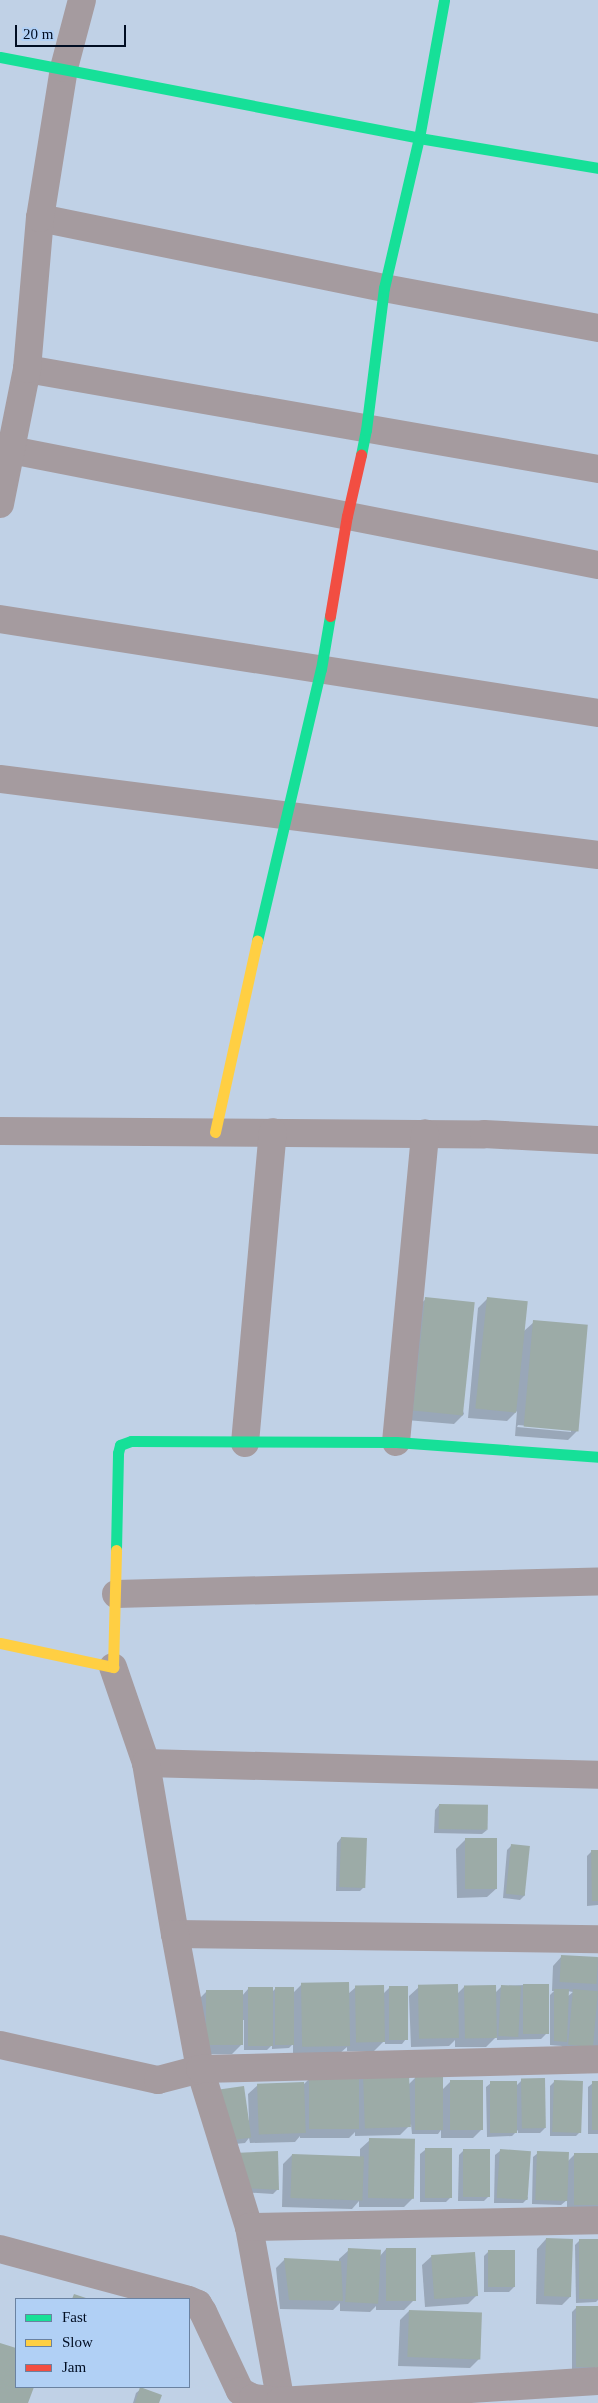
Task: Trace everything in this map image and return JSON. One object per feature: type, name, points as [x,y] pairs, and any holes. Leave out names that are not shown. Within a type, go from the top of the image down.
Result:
[{"type":"street","points":[[0,504],[27,369],[40,218],[64,68],[82,0]]},
{"type":"street","points":[[215,1132],[285,817],[321,669],[348,516],[366,430],[384,288],[419,138],[444,0]]},
{"type":"street","points":[[0,57],[419,138],[598,168]]},
{"type":"street","points":[[40,218],[384,288],[598,328]]},
{"type":"street","points":[[27,369],[366,430],[598,469]]},
{"type":"street","points":[[11,450],[598,565]]},
{"type":"street","points":[[0,619],[598,714]]},
{"type":"street","points":[[0,779],[285,817],[598,855]]},
{"type":"street","points":[[0,1131],[425,1134],[598,1140]]},
{"type":"street","points":[[245,1443],[272,1132]]},
{"type":"street","points":[[396,1442],[425,1134]]},
{"type":"street","points":[[280,2402],[249,2228],[200,2069],[146,1763],[113,1667],[118,1453],[120,1445],[131,1441],[245,1443],[396,1442],[598,1457]]},
{"type":"street","points":[[116,1594],[598,1581]]},
{"type":"street","points":[[0,1643],[113,1667]]},
{"type":"street","points":[[146,1763],[598,1774]]},
{"type":"street","points":[[175,1934],[598,1939]]},
{"type":"street","points":[[0,2045],[158,2080],[200,2069],[598,2059]]},
{"type":"street","points":[[249,2228],[598,2220]]},
{"type":"street","points":[[0,2249],[180,2298]]},
{"type":"street","points":[[190,2301],[198,2304],[203,2312],[240,2391],[253,2398],[280,2402],[598,2381]]},
{"type":"building","points":[[425,1297],[475,1302],[463,1416],[413,1410]]},
{"type":"building","points":[[487,1297],[528,1301],[516,1413],[475,1408]]},
{"type":"building","points":[[533,1320],[588,1325],[578,1431],[524,1427]]},
{"type":"building","points":[[439,1804],[488,1805],[488,1830],[439,1829]]},
{"type":"building","points":[[341,1837],[367,1838],[365,1888],[339,1887]]},
{"type":"building","points":[[465,1838],[497,1838],[497,1889],[465,1889]]},
{"type":"building","points":[[511,1844],[530,1846],[525,1896],[506,1894]]},
{"type":"building","points":[[591,1850],[598,1850],[598,1901],[592,1901]]},
{"type":"building","points":[[561,1955],[598,1957],[597,1984],[560,1982]]},
{"type":"building","points":[[349,1982],[350,2046],[302,2047],[301,1983]]},
{"type":"building","points":[[458,1984],[459,2038],[419,2039],[418,1985]]},
{"type":"building","points":[[523,1984],[549,1984],[549,2034],[523,2034]]},
{"type":"building","points":[[384,1985],[385,2042],[356,2042],[355,1986]]},
{"type":"building","points":[[496,1985],[497,2038],[465,2039],[464,1986]]},
{"type":"building","points":[[501,1985],[521,1986],[518,2037],[498,2036]]},
{"type":"building","points":[[389,1986],[408,1986],[408,2040],[389,2040]]},
{"type":"building","points":[[248,1987],[273,1987],[273,2046],[248,2046]]},
{"type":"building","points":[[275,1987],[294,1987],[294,2045],[275,2045]]},
{"type":"building","points":[[554,1989],[569,1989],[567,2042],[554,2041]]},
{"type":"building","points":[[573,1989],[598,1991],[593,2047],[568,2045]]},
{"type":"building","points":[[206,1990],[243,1990],[243,2045],[206,2045]]},
{"type":"building","points":[[409,2073],[411,2127],[365,2129],[363,2075]]},
{"type":"building","points":[[415,2076],[443,2076],[443,2130],[415,2130]]},
{"type":"building","points":[[309,2077],[359,2077],[359,2129],[309,2129]]},
{"type":"building","points":[[521,2078],[545,2078],[546,2128],[522,2128]]},
{"type":"building","points":[[450,2080],[483,2080],[483,2130],[450,2130]]},
{"type":"building","points":[[554,2080],[583,2081],[581,2133],[552,2132]]},
{"type":"building","points":[[490,2081],[517,2081],[517,2133],[490,2133]]},
{"type":"building","points":[[592,2081],[598,2081],[598,2130],[592,2130]]},
{"type":"building","points":[[304,2082],[306,2133],[259,2135],[257,2084]]},
{"type":"building","points":[[244,2086],[251,2137],[226,2141],[219,2089]]},
{"type":"building","points":[[369,2138],[415,2139],[414,2199],[368,2198]]},
{"type":"building","points":[[425,2148],[452,2148],[452,2198],[425,2198]]},
{"type":"building","points":[[463,2149],[490,2149],[490,2197],[463,2197]]},
{"type":"building","points":[[500,2149],[531,2151],[528,2200],[497,2198]]},
{"type":"building","points":[[278,2151],[279,2190],[245,2188],[234,2153]]},
{"type":"building","points":[[537,2151],[569,2152],[567,2201],[535,2200]]},
{"type":"building","points":[[574,2153],[598,2153],[598,2205],[574,2205]]},
{"type":"building","points":[[292,2154],[364,2157],[362,2200],[290,2198]]},
{"type":"building","points":[[546,2238],[573,2239],[571,2297],[544,2296]]},
{"type":"building","points":[[579,2239],[598,2239],[598,2299],[579,2299]]},
{"type":"building","points":[[348,2248],[381,2250],[378,2304],[345,2302]]},
{"type":"building","points":[[386,2248],[416,2248],[416,2301],[386,2301]]},
{"type":"building","points":[[488,2250],[515,2250],[515,2287],[488,2287]]},
{"type":"building","points":[[475,2252],[478,2296],[434,2299],[431,2255]]},
{"type":"building","points":[[284,2258],[341,2261],[343,2301],[289,2300]]},
{"type":"building","points":[[74,2294],[86,2298],[72,2298]]},
{"type":"building","points":[[576,2306],[598,2306],[598,2367],[576,2367]]},
{"type":"building","points":[[409,2310],[482,2313],[480,2360],[407,2357]]},
{"type":"building","points":[[0,2343],[15,2348],[15,2388],[34,2388],[28,2403],[0,2403]]},
{"type":"building","points":[[140,2388],[162,2395],[159,2403],[135,2403]]},
{"type":"traffic: fast","points":[[361,455],[366,430],[384,288],[419,138],[444,0]]},
{"type":"traffic: fast","points":[[0,57],[419,138],[598,168]]},
{"type":"traffic: fast","points":[[257,941],[321,669],[330,616]]},
{"type":"traffic: fast","points":[[116,1550],[118,1453],[120,1445],[131,1441],[396,1442],[598,1457]]},
{"type":"traffic: slow","points":[[215,1132],[257,941]]},
{"type":"traffic: slow","points":[[0,1643],[113,1667],[116,1550]]},
{"type":"traffic: jam","points":[[330,616],[347,516],[361,455]]}]
